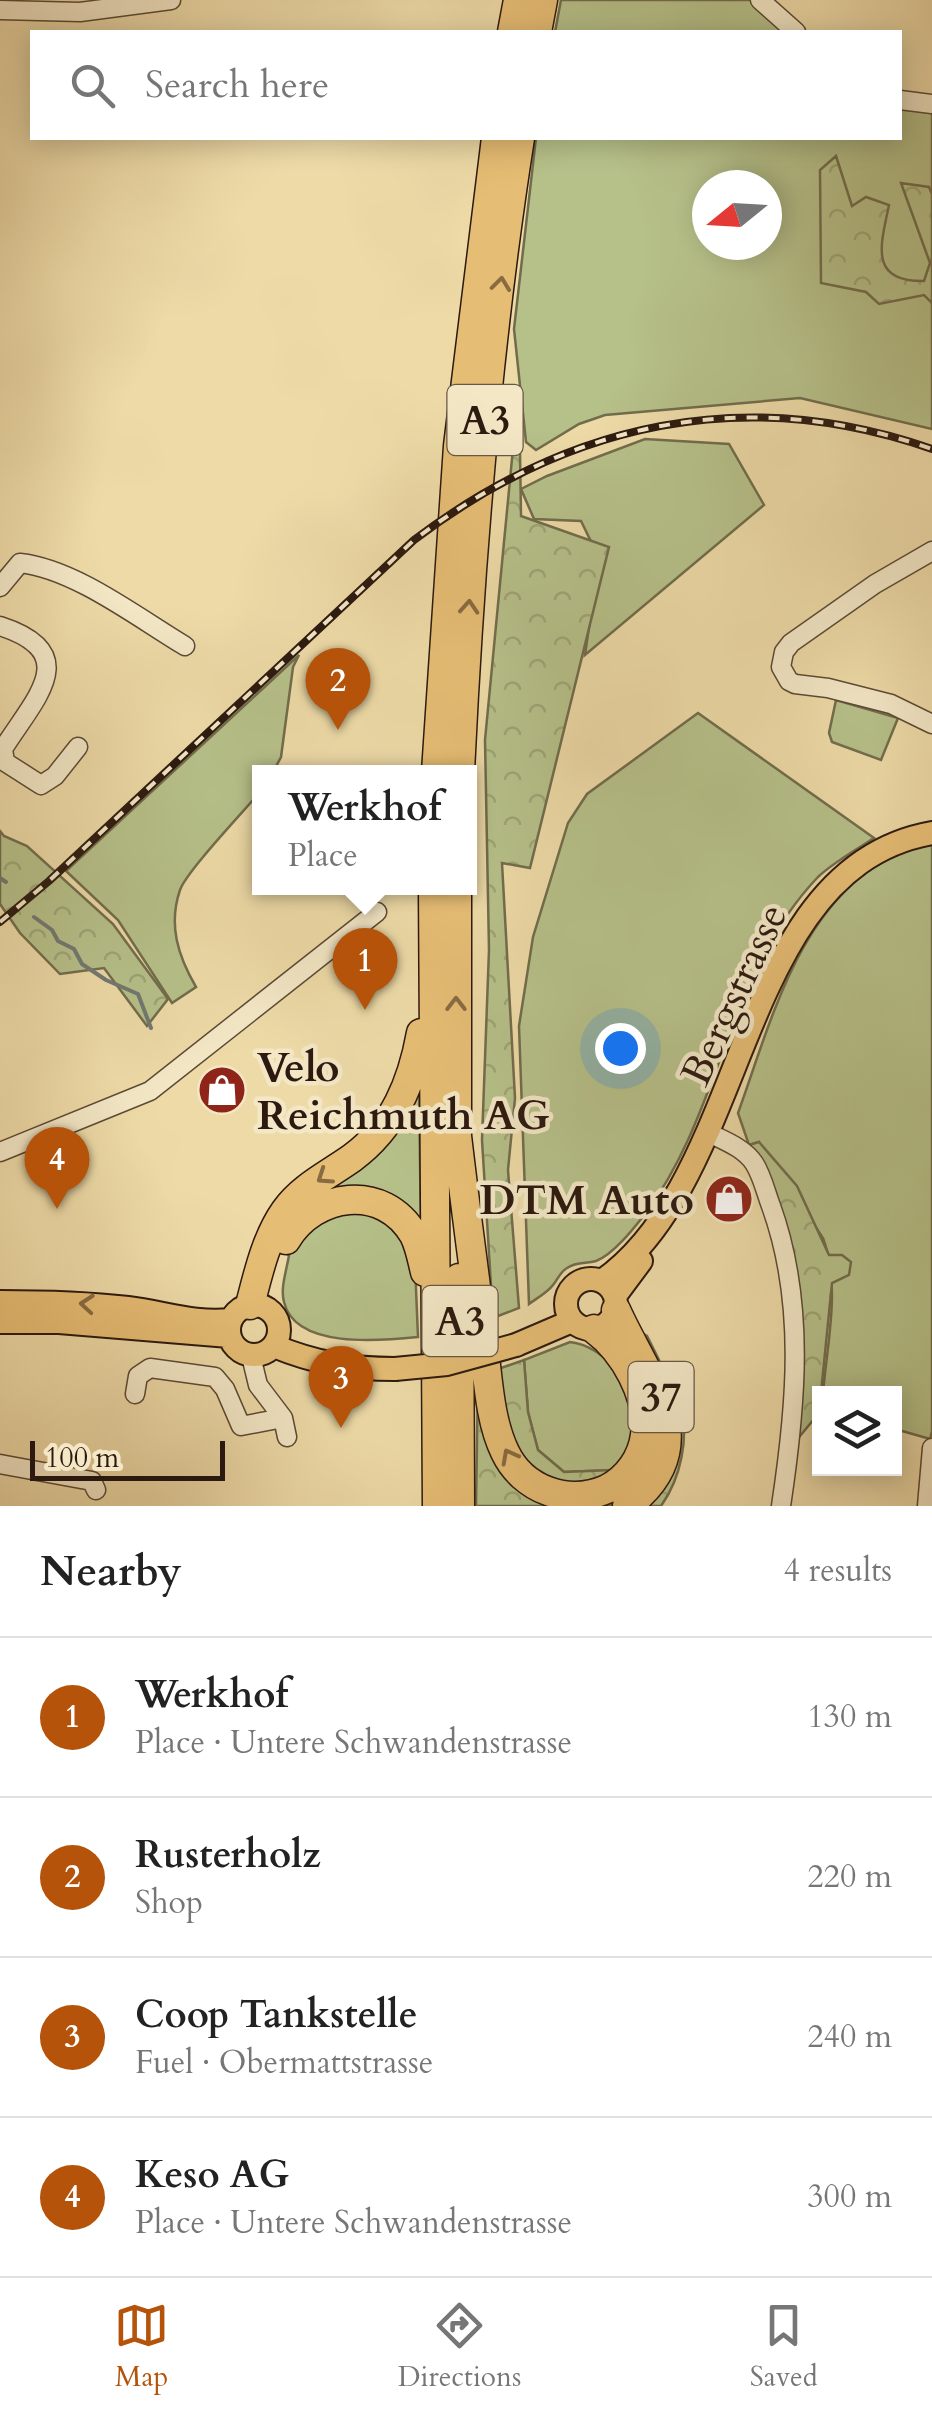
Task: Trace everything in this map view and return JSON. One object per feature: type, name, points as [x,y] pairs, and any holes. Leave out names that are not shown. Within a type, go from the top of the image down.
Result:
[{"type":"highway","points":[[512,30],[518,0]]},
{"type":"highway","points":[[537,30],[543,0]]},
{"type":"highway","name":"A3","points":[[436,765],[458,446],[496,140]]},
{"type":"highway","name":"A3","points":[[460,765],[468,615],[486,404],[520,140]]},
{"type":"highway","name":"A3","points":[[432,895],[437,1506]]},
{"type":"highway","name":"A3","points":[[457,895],[460,1506]]},
{"type":"highway","points":[[255,1325],[270,1240],[286,1210],[306,1188],[368,1145],[397,1109],[414,1067],[432,977]]},
{"type":"highway","points":[[457,1136],[497,1428],[504,1452],[516,1470],[533,1485],[554,1495],[585,1497],[610,1488],[632,1467],[644,1438],[644,1414],[635,1383],[594,1307]]},
{"type":"highway","points":[[255,1325],[291,1231],[315,1209],[354,1198],[388,1208],[411,1230],[422,1257],[436,1329]]},
{"type":"highway","name":"37","points":[[594,1307],[659,1392],[667,1428],[660,1467],[646,1489],[627,1506]]},
{"type":"main road","name":"Bergstrasse","points":[[0,1302],[67,1303],[255,1325],[333,1366],[448,1364],[594,1307],[617,1270],[649,1232],[710,1133],[765,994],[805,918],[852,870],[907,839],[932,833]]},
{"type":"main road","name":"Bergstrasse","points":[[0,1322],[255,1325]]},
{"type":"main road","points":[[251,1356],[260,1355],[255,1325]]},
{"type":"street","points":[[0,10],[80,12],[171,0]]},
{"type":"street","points":[[760,0],[794,30]]},
{"type":"street","points":[[902,100],[932,104]]},
{"type":"street","points":[[932,551],[874,584],[792,643],[784,652],[781,667],[795,684],[891,704],[932,724]]},
{"type":"street","points":[[0,588],[20,563],[39,565],[185,646]]},
{"type":"street","points":[[0,626],[24,633],[41,646],[48,660],[48,678],[3,749],[5,762],[41,785],[55,776],[78,746]]},
{"type":"street","points":[[0,1152],[150,1091],[377,912]]},
{"type":"street","points":[[710,1133],[746,1153],[755,1164],[776,1220],[788,1270],[795,1360],[781,1506]]},
{"type":"street","points":[[135,1394],[138,1376],[150,1368],[215,1377],[225,1388],[241,1426],[285,1427],[258,1385],[251,1356]]},
{"type":"street","points":[[927,1506],[932,1448]]},
{"type":"street","points":[[0,1464],[92,1481],[96,1490]]},
{"type":"green space","points":[[561,0],[773,0],[804,30],[555,30]]},
{"type":"green space","points":[[902,100],[932,104],[932,429],[800,398],[605,415],[579,424],[536,450],[526,442],[514,329],[536,140],[902,140]]},
{"type":"green space","points":[[836,156],[852,206],[866,197],[889,205],[882,258],[886,268],[906,280],[924,281],[930,263],[901,183],[929,187],[932,303],[924,295],[879,304],[866,292],[821,283],[820,170]]},
{"type":"green space","points":[[519,386],[521,516],[609,547],[530,868],[502,863],[515,1098],[508,1170],[519,1308],[493,1318],[482,1140],[489,950],[485,740]]},
{"type":"green space","points":[[645,439],[729,444],[764,505],[585,655],[599,558],[581,521],[534,519],[521,489]]},
{"type":"green space","points":[[299,655],[293,667],[281,757],[277,765],[252,765],[252,801],[180,890],[175,928],[184,964],[196,987],[172,1003],[118,920],[66,871]]},
{"type":"green space","points":[[836,700],[898,718],[881,760],[832,742],[829,733]]},
{"type":"green space","points":[[698,713],[874,838],[818,877],[787,915],[743,998],[692,1131],[645,1214],[609,1253],[596,1261],[567,1268],[529,1304],[519,1026],[533,937],[568,823],[587,794]]},
{"type":"green space","points":[[0,831],[27,846],[113,924],[168,999],[147,1026],[104,968],[60,974],[20,933],[0,904]]},
{"type":"green space","points":[[932,843],[930,1439],[902,1431],[902,1386],[824,1386],[832,1295],[823,1238],[759,1142],[749,1145],[738,1113],[777,1003],[812,932],[862,875],[895,855]]},
{"type":"green space","points":[[419,1090],[421,1232],[415,1265],[418,1337],[341,1339],[304,1328],[291,1317],[284,1302],[289,1255],[274,1246]]},
{"type":"green space","points":[[759,1142],[797,1186],[829,1255],[842,1255],[851,1262],[849,1275],[832,1283],[822,1386],[812,1386],[812,1421],[795,1442],[776,1197],[749,1145]]},
{"type":"green space","points":[[636,1330],[647,1336],[681,1404],[683,1417],[678,1470],[661,1506],[638,1506]]},
{"type":"green space","points":[[570,1342],[584,1345],[608,1361],[631,1399],[632,1440],[613,1470],[564,1472],[538,1450],[528,1412],[524,1360]]},
{"type":"green space","points":[[524,1360],[528,1412],[538,1450],[564,1472],[613,1470],[618,1501],[610,1506],[476,1506],[478,1376]]},
{"type":"waterway","points":[[0,878],[6,882]]},
{"type":"waterway","points":[[34,917],[52,930],[58,941],[74,949],[82,964],[138,994],[151,1028]]},
{"type":"railway","points":[[0,922],[49,881],[414,540],[473,500],[534,467],[597,442],[661,426],[727,418],[794,419],[862,429],[932,449]]},
{"type":"place","name":"Rusterholz","points":[[338,730]]},
{"type":"place","name":"Werkhof","points":[[365,1010]]},
{"type":"place","name":"Velo Reichmuth AG","points":[[222,1090]]},
{"type":"place","name":"DTM Auto","points":[[729,1199]]},
{"type":"place","name":"Keso AG","points":[[57,1209]]},
{"type":"place","name":"Coop Tankstelle","points":[[341,1428]]}]
